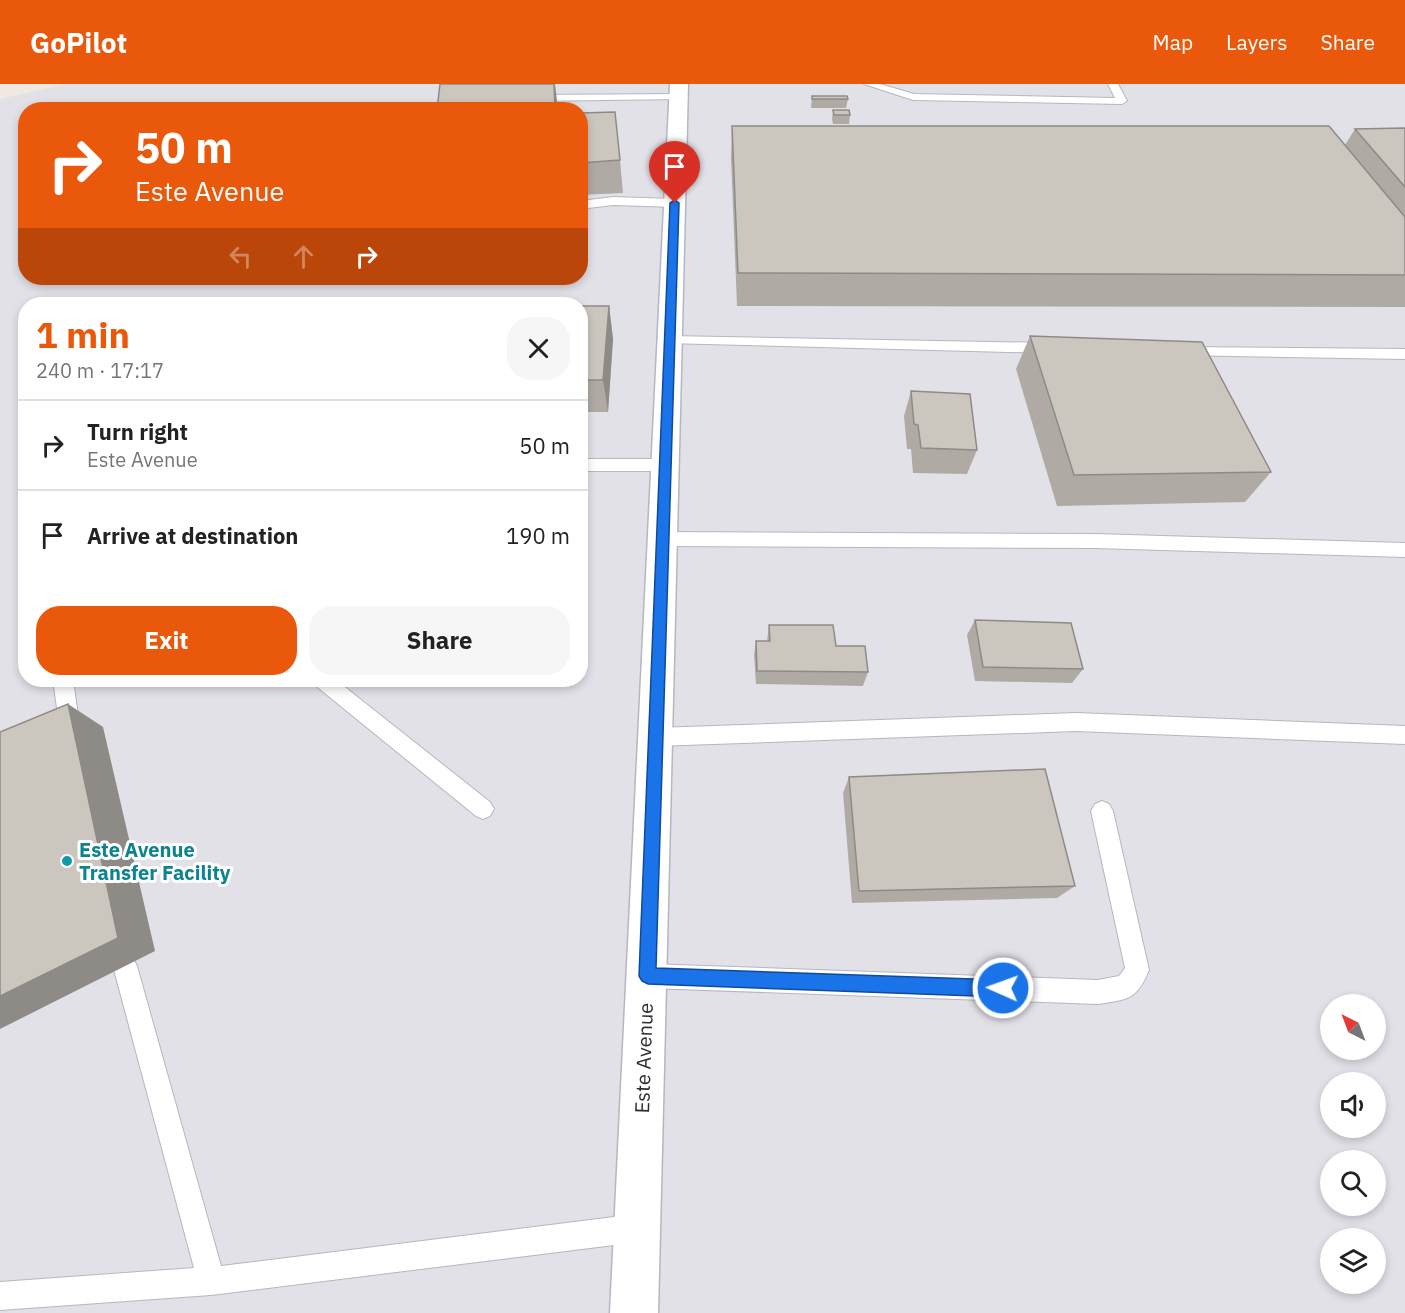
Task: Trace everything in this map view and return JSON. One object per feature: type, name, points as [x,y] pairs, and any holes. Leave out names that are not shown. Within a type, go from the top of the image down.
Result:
[{"type":"street","name":"Este Avenue","points":[[634,1313],[679,90]]},
{"type":"lane","points":[[869,84],[912,97],[1122,101],[1113,84]]},
{"type":"lane","points":[[525,98],[679,90]]},
{"type":"lane","points":[[588,204],[613,201],[675,203]]},
{"type":"lane","points":[[670,340],[1062,349]]},
{"type":"lane","points":[[1165,351],[1405,354]]},
{"type":"lane","points":[[588,465],[665,465]]},
{"type":"lane","points":[[662,539],[1095,541],[1405,550]]},
{"type":"lane","points":[[64,687],[72,741]]},
{"type":"lane","points":[[333,687],[483,809]]},
{"type":"lane","points":[[656,738],[1076,722],[1405,735]]},
{"type":"lane","points":[[648,976],[1098,992],[1126,987],[1137,970],[1102,812]]},
{"type":"lane","points":[[125,966],[211,1281]]},
{"type":"lane","points":[[0,1296],[211,1281],[638,1228]]},
{"type":"shaded area","points":[[65,84],[1405,84],[1405,1313],[0,1313],[0,99]]},
{"type":"building","points":[[440,84],[554,84],[555,102],[438,102]]},
{"type":"building","points":[[812,96],[847,96],[848,99],[812,99]]},
{"type":"building","points":[[833,110],[849,110],[850,115],[834,115]]},
{"type":"building","points":[[615,112],[620,160],[588,162],[588,113]]},
{"type":"building","points":[[732,126],[1329,126],[1405,217],[1405,275],[738,273]]},
{"type":"building","points":[[1405,128],[1405,187],[1355,129]]},
{"type":"building","points":[[588,306],[609,306],[603,380],[588,380]]},
{"type":"building","points":[[1030,336],[1202,342],[1271,472],[1074,475]]},
{"type":"building","points":[[911,391],[970,394],[977,450],[921,448],[918,425],[914,424]]},
{"type":"building","points":[[975,620],[1071,623],[1083,669],[983,667]]},
{"type":"building","points":[[769,625],[833,625],[836,646],[865,646],[868,672],[757,671],[756,641],[770,641]]},
{"type":"building","name":"Este Avenue Transfer Facility","points":[[68,704],[118,938],[0,996],[0,732]]},
{"type":"building","points":[[1045,769],[1075,886],[859,891],[849,777]]},
{"type":"place","name":"Este Avenue Transfer Facility","points":[[67,861]]},
{"type":"route","points":[[675,203],[648,976],[1003,988]]}]
